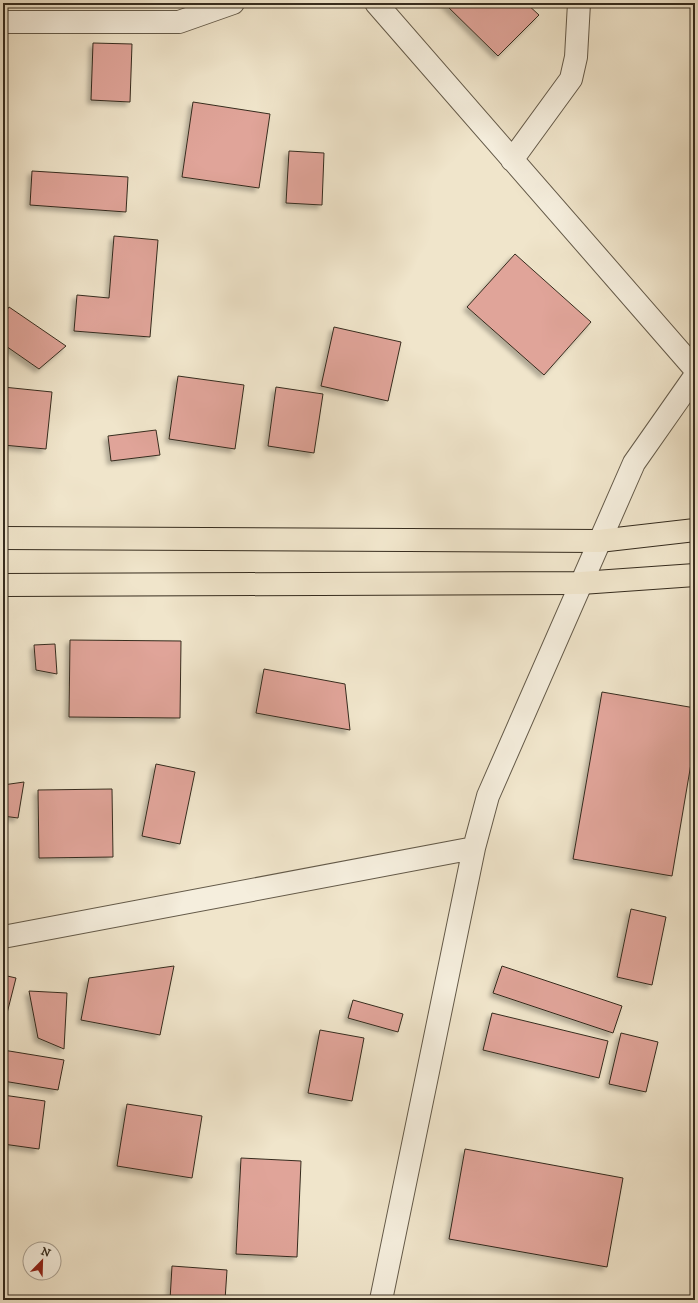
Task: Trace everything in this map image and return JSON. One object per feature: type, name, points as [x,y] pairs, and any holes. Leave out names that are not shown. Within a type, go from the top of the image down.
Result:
[{"type":"main road","points":[[3,538],[599,541],[695,530]]},
{"type":"main road","points":[[3,585],[580,583],[695,575]]},
{"type":"street","points":[[3,22],[179,22],[233,3]]},
{"type":"street","points":[[376,3],[695,369]]},
{"type":"street","points":[[512,160],[570,79],[576,57],[579,3]]},
{"type":"street","points":[[380,1300],[474,848],[488,796],[580,583],[634,463],[695,376]]},
{"type":"street","points":[[3,937],[474,848]]},
{"type":"building","points":[[444,3],[526,3],[539,15],[498,56]]},
{"type":"building","points":[[93,43],[132,44],[130,102],[91,100]]},
{"type":"building","points":[[193,102],[270,114],[259,188],[182,177]]},
{"type":"building","points":[[289,151],[324,153],[322,205],[286,203]]},
{"type":"building","points":[[32,171],[128,177],[126,212],[30,205]]},
{"type":"building","points":[[114,236],[158,240],[150,337],[74,331],[77,295],[109,298]]},
{"type":"building","points":[[515,254],[591,322],[544,375],[467,307]]},
{"type":"building","points":[[9,307],[66,346],[39,369],[3,344],[3,316]]},
{"type":"building","points":[[334,327],[401,342],[388,401],[321,386]]},
{"type":"building","points":[[178,376],[244,385],[235,449],[169,439]]},
{"type":"building","points":[[3,387],[52,392],[46,449],[3,445]]},
{"type":"building","points":[[276,387],[323,394],[314,453],[268,446]]},
{"type":"building","points":[[156,430],[160,455],[111,461],[108,436]]},
{"type":"building","points":[[70,640],[181,641],[180,718],[69,717]]},
{"type":"building","points":[[55,644],[57,674],[36,670],[34,645]]},
{"type":"building","points":[[264,669],[345,684],[350,730],[256,713]]},
{"type":"building","points":[[602,692],[695,708],[695,740],[672,876],[573,859]]},
{"type":"building","points":[[156,764],[195,772],[180,844],[142,836]]},
{"type":"building","points":[[24,782],[18,818],[3,816],[3,785]]},
{"type":"building","points":[[112,789],[113,857],[39,858],[38,790]]},
{"type":"building","points":[[631,909],[666,917],[652,985],[617,977]]},
{"type":"building","points":[[174,966],[160,1035],[81,1020],[89,978]]},
{"type":"building","points":[[502,966],[622,1006],[613,1033],[493,993]]},
{"type":"building","points":[[3,975],[16,978],[3,1029]]},
{"type":"building","points":[[29,991],[67,993],[64,1049],[38,1038]]},
{"type":"building","points":[[353,1000],[403,1014],[398,1032],[348,1018]]},
{"type":"building","points":[[492,1013],[608,1041],[599,1078],[483,1050]]},
{"type":"building","points":[[320,1030],[364,1038],[352,1101],[308,1093]]},
{"type":"building","points":[[621,1033],[658,1042],[646,1092],[609,1084]]},
{"type":"building","points":[[3,1050],[64,1060],[58,1090],[3,1081]]},
{"type":"building","points":[[3,1095],[45,1101],[39,1149],[3,1144]]},
{"type":"building","points":[[127,1104],[202,1116],[192,1178],[117,1166]]},
{"type":"building","points":[[465,1149],[623,1178],[607,1267],[449,1239]]},
{"type":"building","points":[[241,1158],[301,1161],[297,1257],[236,1254]]},
{"type":"building","points":[[172,1266],[227,1270],[225,1300],[170,1300]]}]
